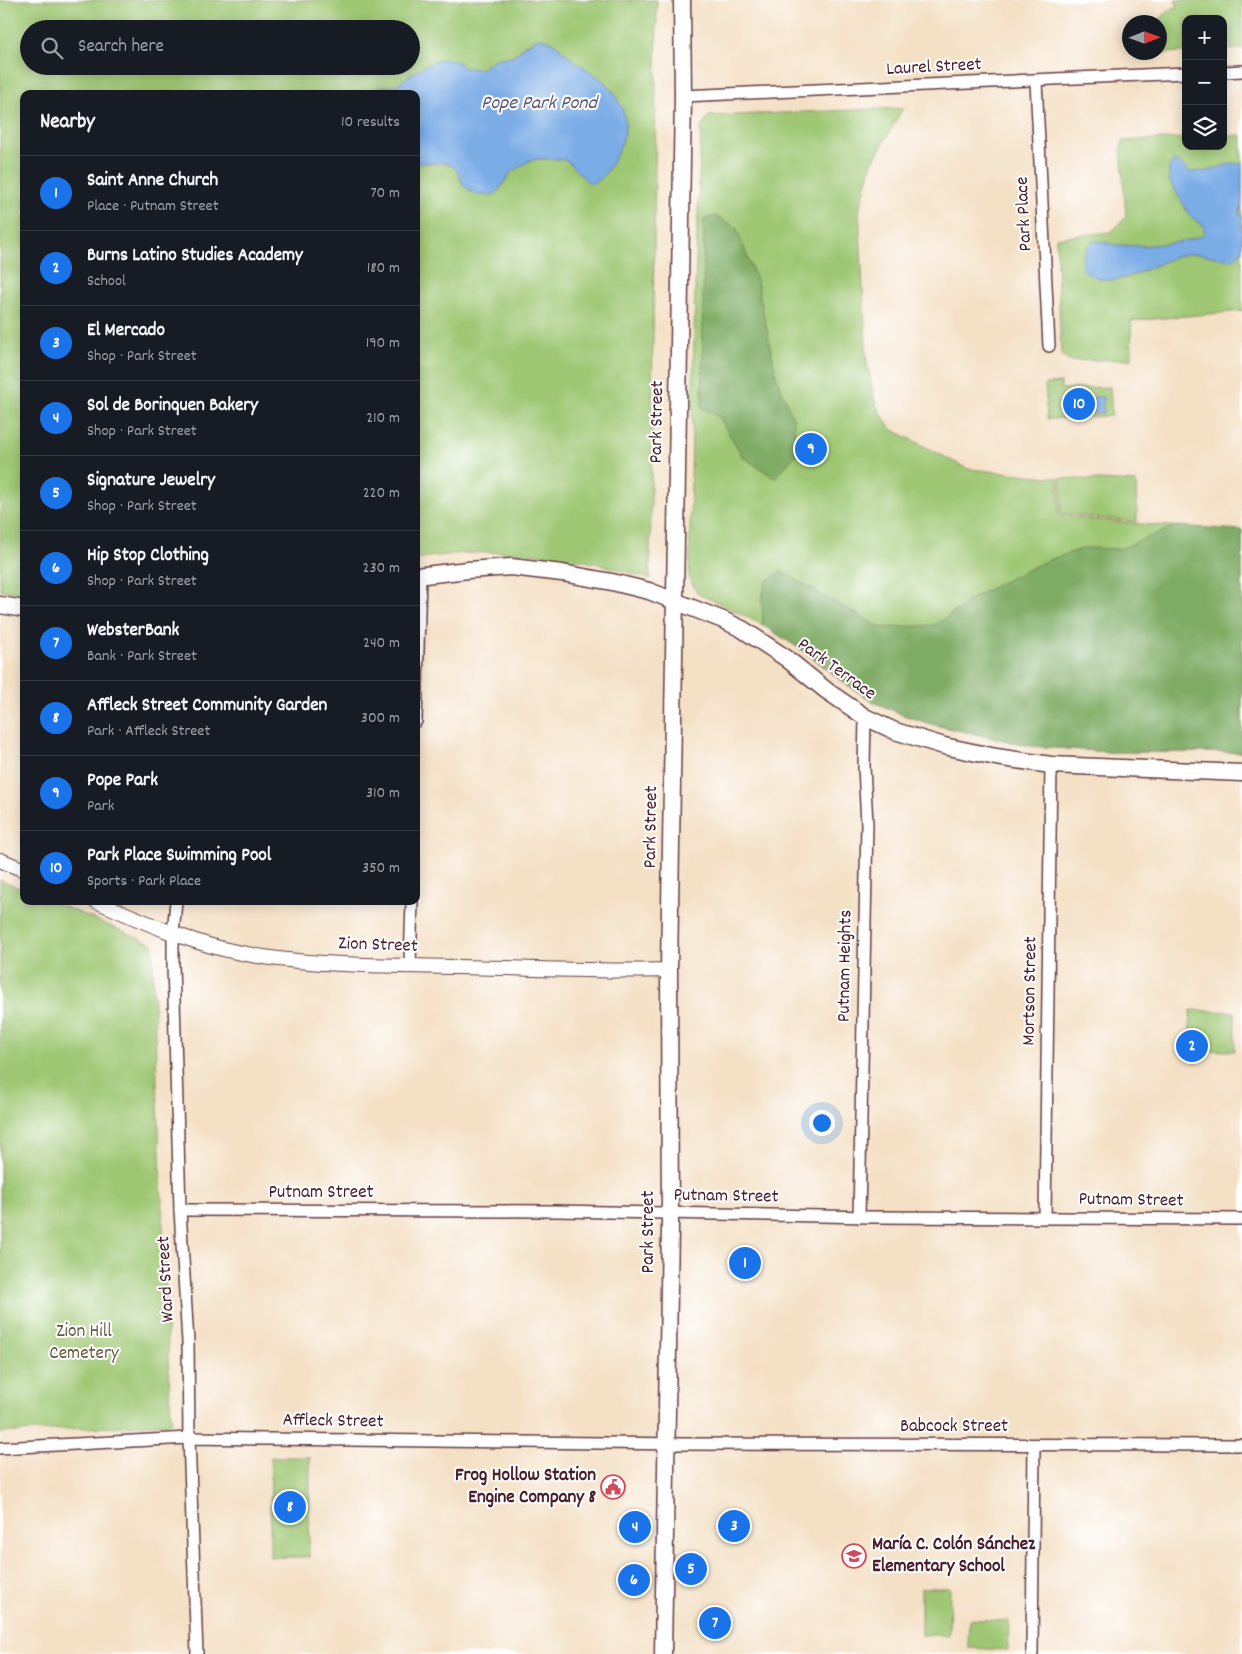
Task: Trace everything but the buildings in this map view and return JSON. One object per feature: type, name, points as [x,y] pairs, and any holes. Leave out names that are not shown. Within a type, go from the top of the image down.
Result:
[{"type":"main road","name":"Park Street","points":[[663,1654],[670,1214],[669,970],[683,96],[682,0]]},
{"type":"main road","name":"Park Terrace","points":[[420,576],[511,567],[562,573],[649,591],[724,620],[763,642],[840,701],[865,717],[895,731],[944,746],[996,757],[1051,765],[1242,773]]},
{"type":"main road","points":[[0,605],[20,608]]},
{"type":"street","points":[[1227,72],[1242,71]]},
{"type":"street","name":"Laurel Street","points":[[683,96],[1182,74]]},
{"type":"street","name":"Park Place","points":[[1036,81],[1049,346]]},
{"type":"street","name":"Putnam Heights","points":[[859,1216],[867,824],[864,767],[865,717]]},
{"type":"street","name":"Mortson Street","points":[[1045,1217],[1051,765]]},
{"type":"street","points":[[0,860],[20,868]]},
{"type":"street","name":"Zion Street","points":[[105,905],[173,934],[223,949],[269,958],[410,966],[669,970]]},
{"type":"street","name":"Ward Street","points":[[176,905],[173,934],[180,1210],[188,1342],[189,1438],[197,1654]]},
{"type":"street","points":[[410,966],[412,905]]},
{"type":"street","name":"Putnam Street","points":[[180,1210],[555,1211],[670,1214],[1242,1219]]},
{"type":"street","name":"Affleck Street","points":[[0,1448],[189,1438],[667,1444]]},
{"type":"street","name":"Babcock Street","points":[[667,1444],[1242,1445]]},
{"type":"street","points":[[1032,1654],[1034,1444]]},
{"type":"green space","points":[[0,0],[657,0],[650,579],[589,562],[539,554],[498,552],[420,558],[420,90],[20,90],[20,593],[0,590]]},
{"type":"green space","points":[[1175,0],[1242,0],[1242,49],[1227,50],[1227,15],[1182,15],[1182,52],[1167,53],[1167,15],[1164,15],[1178,6]]},
{"type":"green space","points":[[903,108],[872,163],[859,211],[867,365],[876,405],[891,429],[968,469],[1059,478],[1059,516],[1242,531],[1242,752],[1109,752],[1031,746],[935,725],[903,715],[872,701],[844,683],[805,652],[763,625],[698,594],[689,578],[695,289],[701,128],[709,116]]},
{"type":"green space","points":[[1242,135],[1242,311],[1131,321],[1132,359],[1068,361],[1061,353],[1056,238],[1111,232],[1126,217],[1121,149],[1123,141],[1182,138],[1182,150],[1227,150],[1227,136]]},
{"type":"green space","points":[[715,216],[736,227],[757,282],[777,379],[793,418],[797,453],[775,478],[743,457],[719,417],[702,408],[704,219]]},
{"type":"green space","points":[[1061,383],[1061,389],[1110,387],[1112,416],[1047,419],[1045,384]]},
{"type":"green space","points":[[1061,478],[1136,482],[1137,522],[1061,514]]},
{"type":"green space","points":[[1176,526],[1242,530],[1242,752],[1109,752],[1031,746],[935,725],[903,715],[872,701],[805,652],[763,625],[762,600],[766,581],[781,571],[881,628],[935,625],[973,598],[1048,560],[1085,548],[1120,549]]},
{"type":"green space","name":"Zion Hill Cemetery","points":[[0,880],[20,888],[20,905],[60,905],[153,944],[171,1423],[0,1433]]},
{"type":"green space","points":[[1190,1010],[1235,1012],[1235,1051],[1190,1050]]},
{"type":"green space","points":[[271,1457],[310,1457],[309,1557],[270,1557]]},
{"type":"green space","points":[[921,1588],[950,1588],[949,1635],[921,1635]]},
{"type":"green space","points":[[969,1619],[1009,1621],[1008,1650],[968,1648]]},
{"type":"water","name":"Pope Park Pond","points":[[539,38],[549,40],[607,84],[622,107],[625,128],[622,142],[613,161],[599,180],[590,184],[567,161],[536,159],[529,161],[510,173],[498,192],[492,195],[476,195],[464,186],[457,171],[451,165],[420,163],[420,90],[373,90],[400,83],[411,75],[420,75],[420,69],[435,61],[451,60],[458,62],[464,68],[481,69],[495,59],[511,56],[519,52],[523,46]]},
{"type":"water","points":[[1174,161],[1181,164],[1189,172],[1208,171],[1232,163],[1242,164],[1242,203],[1239,215],[1242,216],[1242,251],[1232,260],[1199,254],[1185,254],[1130,276],[1117,279],[1105,280],[1093,276],[1082,268],[1084,253],[1094,241],[1128,246],[1151,245],[1188,240],[1205,234],[1203,225],[1190,216],[1169,180],[1169,167]]},
{"type":"water","points":[[1103,397],[1103,413],[1070,414],[1069,398]]},
{"type":"place","name":"Park Place Swimming Pool","points":[[1079,404]]},
{"type":"place","name":"Pope Park","points":[[811,449]]},
{"type":"place","name":"Burns Latino Studies Academy","points":[[1192,1046]]},
{"type":"place","name":"Saint Anne Church","points":[[745,1263]]},
{"type":"place","name":"Frog Hollow Station Engine Company 8","points":[[613,1487]]},
{"type":"place","name":"Affleck Street Community Garden","points":[[290,1507]]},
{"type":"place","name":"El Mercado","points":[[734,1526]]},
{"type":"place","name":"Sol de Borinquen Bakery","points":[[635,1527]]},
{"type":"place","name":"María C. Colón Sánchez Elementary School","points":[[854,1556]]},
{"type":"place","name":"Signature Jewelry","points":[[691,1569]]},
{"type":"place","name":"Hip Stop Clothing","points":[[634,1580]]},
{"type":"place","name":"WebsterBank","points":[[715,1623]]}]
